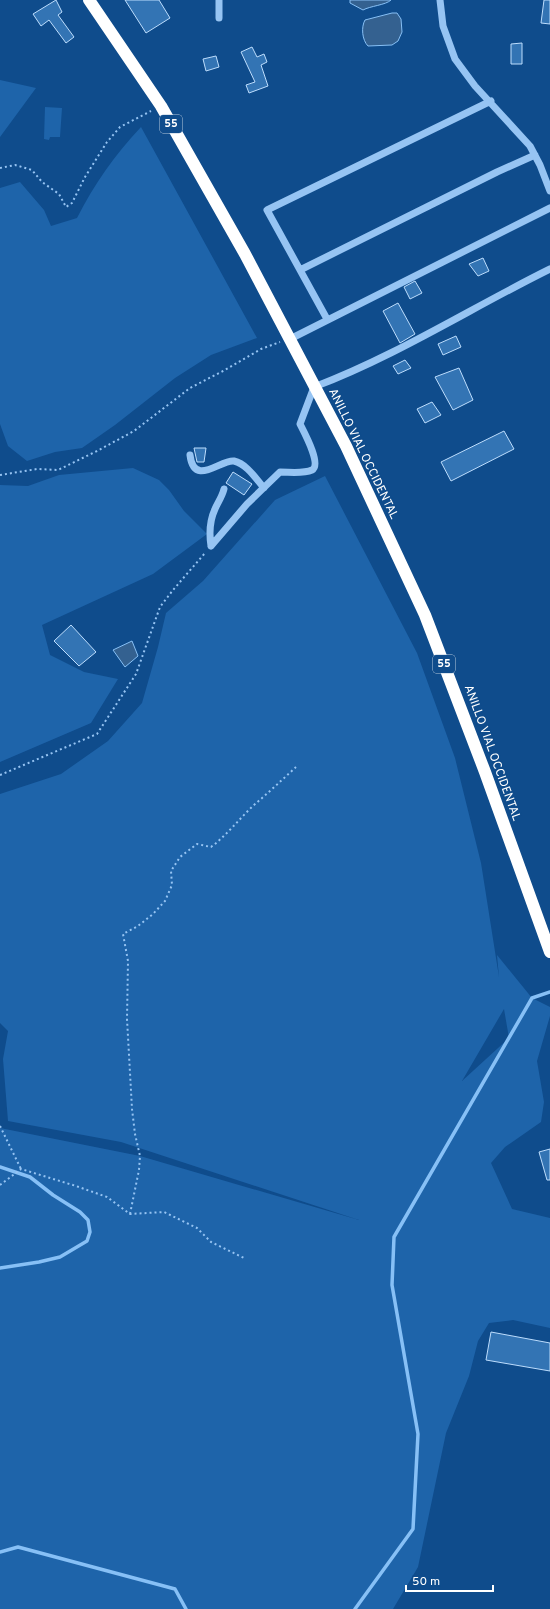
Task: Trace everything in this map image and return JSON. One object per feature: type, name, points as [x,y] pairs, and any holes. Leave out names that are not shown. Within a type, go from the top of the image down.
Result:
[{"type":"highway","name":"ANILLO VIAL OCCIDENTAL","points":[[89,0],[161,106],[245,254],[346,446],[426,615],[550,952]]},
{"type":"street","points":[[219,0],[219,18]]},
{"type":"street","points":[[440,0],[443,26],[455,59],[475,86],[491,101],[530,146],[550,191]]},
{"type":"street","points":[[327,319],[267,210],[491,101]]},
{"type":"street","points":[[300,270],[497,172],[535,155]]},
{"type":"street","points":[[290,339],[327,319],[550,208]]},
{"type":"street","points":[[211,546],[247,504],[280,472],[302,472],[312,470],[315,467],[316,464],[313,454],[300,424],[314,387],[372,363],[550,269]]},
{"type":"street","points":[[190,455],[192,464],[201,471],[214,468],[229,461],[237,462],[249,471],[264,488]]},
{"type":"street","points":[[211,546],[209,525],[215,507],[221,499],[224,489]]},
{"type":"path","points":[[0,168],[15,165],[32,170],[42,182],[59,194],[66,207],[72,203],[85,177],[106,142],[120,126],[161,106]]},
{"type":"path","points":[[0,475],[37,469],[58,470],[134,431],[190,388],[261,349],[290,339]]},
{"type":"path","points":[[0,775],[97,734],[136,674],[160,607],[211,546]]},
{"type":"path","points":[[130,1214],[138,1177],[140,1156],[135,1134],[132,1109],[127,1019],[128,960],[122,934],[138,926],[154,914],[165,901],[172,884],[171,871],[180,857],[197,844],[211,847],[222,839],[230,828],[296,767]]},
{"type":"path","points":[[0,1126],[21,1169],[106,1197],[130,1214],[164,1212],[197,1228],[211,1242],[244,1258]]},
{"type":"path","points":[[0,1185],[21,1169]]},
{"type":"shaded area","points":[[350,0],[391,0],[389,2],[363,10],[350,3]]},
{"type":"shaded area","points":[[397,13],[401,19],[402,32],[398,41],[392,45],[368,46],[364,40],[363,33],[365,20]]},
{"type":"shaded area","points":[[0,80],[36,88],[0,137]]},
{"type":"shaded area","points":[[45,107],[62,108],[60,137],[50,137],[49,140],[44,139]]},
{"type":"shaded area","points":[[141,127],[257,338],[211,355],[175,378],[115,425],[82,448],[55,452],[27,461],[8,446],[0,424],[0,188],[20,182],[44,210],[51,226],[77,218],[106,170]]},
{"type":"shaded area","points":[[133,468],[159,480],[169,490],[184,511],[207,534],[153,574],[42,625],[50,655],[84,672],[118,679],[91,723],[0,762],[0,485],[28,486],[59,475]]},
{"type":"shaded area","points":[[325,476],[417,653],[455,758],[481,863],[499,977],[497,955],[532,998],[550,1007],[550,1016],[537,1061],[544,1102],[541,1122],[505,1147],[491,1163],[512,1209],[550,1218],[550,1328],[513,1320],[489,1323],[478,1341],[469,1376],[446,1433],[418,1567],[393,1609],[0,1609],[0,1128],[140,1156],[359,1220],[121,1142],[8,1121],[3,1059],[8,1031],[0,1023],[0,794],[61,774],[108,741],[142,703],[166,613],[203,581],[275,500]],"holes":[[[504,1009],[509,1038],[462,1081]]]},
{"type":"shaded area","points":[[132,641],[138,656],[125,667],[113,650]]},
{"type":"building","points":[[56,0],[62,12],[58,15],[74,37],[66,43],[49,20],[41,26],[33,14]]},
{"type":"building","points":[[125,0],[159,0],[170,18],[146,33]]},
{"type":"building","points":[[544,0],[550,0],[550,24],[541,23]]},
{"type":"building","points":[[522,43],[522,64],[511,64],[511,44]]},
{"type":"building","points":[[252,47],[257,57],[264,54],[267,62],[261,65],[268,86],[249,93],[246,85],[255,82],[241,52]]},
{"type":"building","points":[[216,56],[219,67],[206,71],[203,59]]},
{"type":"building","points":[[483,258],[489,271],[478,276],[469,264]]},
{"type":"building","points":[[415,281],[422,293],[410,299],[404,287]]},
{"type":"building","points":[[398,303],[415,334],[400,343],[383,311]]},
{"type":"building","points":[[456,336],[461,347],[443,355],[438,344]]},
{"type":"building","points":[[405,360],[411,368],[398,374],[393,366]]},
{"type":"building","points":[[459,368],[473,400],[453,410],[435,377]]},
{"type":"building","points":[[432,402],[441,415],[425,423],[417,409]]},
{"type":"building","points":[[504,431],[514,449],[451,481],[441,462]]},
{"type":"building","points":[[194,448],[206,448],[204,462],[197,462]]},
{"type":"building","points":[[233,472],[252,484],[244,495],[226,483]]},
{"type":"building","points":[[71,625],[96,652],[79,666],[54,641]]},
{"type":"building","points":[[550,1149],[550,1180],[547,1180],[539,1152]]},
{"type":"building","points":[[491,1332],[550,1343],[550,1371],[486,1360]]},
{"type":"waterway","points":[[355,1609],[413,1529],[418,1434],[392,1285],[394,1237],[532,998],[550,992]]},
{"type":"waterway","points":[[0,1167],[30,1177],[53,1195],[80,1212],[88,1220],[90,1232],[87,1241],[60,1257],[0,1268]]},
{"type":"waterway","points":[[0,1552],[18,1547],[175,1589],[186,1609]]}]
